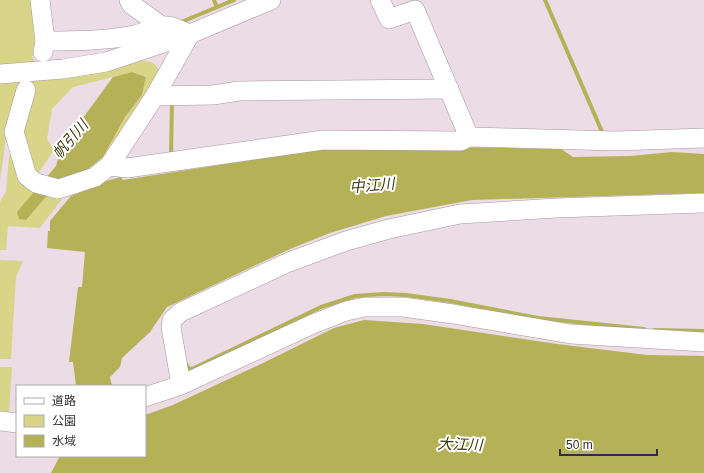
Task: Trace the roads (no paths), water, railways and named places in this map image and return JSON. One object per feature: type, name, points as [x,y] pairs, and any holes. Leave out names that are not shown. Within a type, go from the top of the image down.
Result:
[{"type":"street","points":[[40,0],[44,47],[78,41],[134,35],[163,26],[169,26],[190,34]]},
{"type":"street","points":[[129,0],[132,5],[163,26]]},
{"type":"street","points":[[0,74],[63,69],[106,62],[190,34],[271,0]]},
{"type":"street","points":[[380,0],[389,19],[415,10],[469,137]]},
{"type":"street","points":[[102,171],[155,96],[190,34]]},
{"type":"street","points":[[155,96],[213,95],[239,91],[449,89]]},
{"type":"street","points":[[26,90],[14,132],[27,176],[36,183],[58,189],[102,171],[323,140],[461,141],[469,137],[616,141],[704,138]]},
{"type":"street","points":[[181,385],[170,327],[172,320],[181,312],[289,262],[346,241],[389,229],[460,214],[557,208],[704,203]]},
{"type":"street","points":[[146,397],[181,385],[312,324],[346,311],[365,307],[403,307],[571,334],[704,342]]},
{"type":"street","points":[[0,421],[16,423]]},
{"type":"water","points":[[132,72],[146,77],[142,95],[125,117],[103,157],[87,170],[90,174],[80,178],[79,172],[62,178],[26,220],[19,219],[17,212],[56,166],[61,148],[113,77]]},
{"type":"water","name":"中江川","points":[[356,145],[561,149],[573,157],[630,156],[672,152],[704,154],[704,193],[472,200],[386,216],[330,233],[290,249],[167,307],[150,332],[122,358],[120,367],[110,377],[112,385],[76,385],[73,362],[69,362],[78,287],[82,287],[85,252],[47,248],[50,221],[71,196],[79,193],[79,185],[95,184],[121,177],[123,180]]},
{"type":"water","name":"大江川","points":[[364,320],[423,324],[557,344],[647,355],[704,356],[704,473],[51,473],[59,457],[146,457],[146,415],[173,405],[334,328]]},
{"type":"waterway","name":"帆引川","points":[[214,0],[217,7]]},
{"type":"waterway","name":"帆引川","points":[[179,23],[234,0]]},
{"type":"waterway","points":[[545,0],[603,134]]},
{"type":"waterway","points":[[171,155],[172,102]]},
{"type":"waterway","points":[[186,364],[188,368],[192,369],[321,307],[355,296],[383,294],[406,295],[450,301],[538,318],[644,329]]},
{"type":"waterway","points":[[654,330],[704,331]]}]
